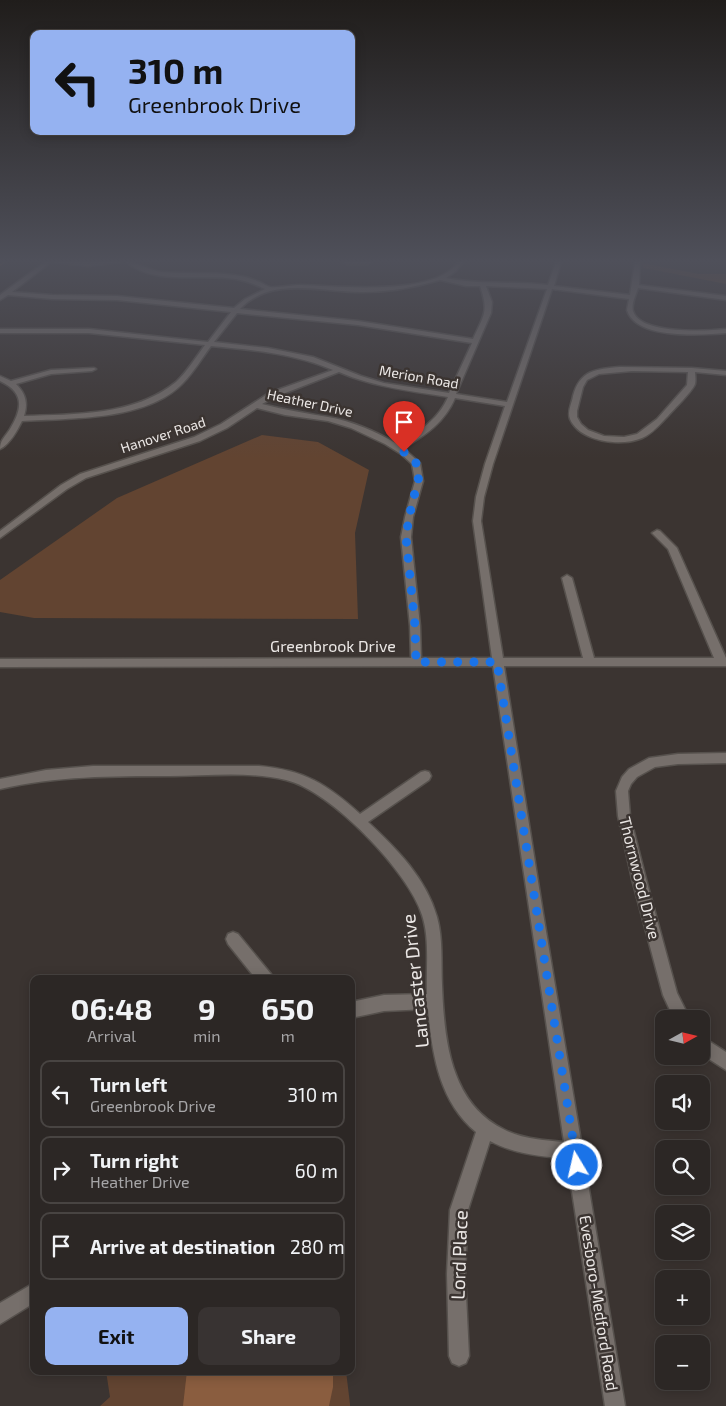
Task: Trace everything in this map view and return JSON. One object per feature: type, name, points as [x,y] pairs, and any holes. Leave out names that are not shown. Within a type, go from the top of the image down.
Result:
[{"type":"street","points":[[19,418],[90,415],[149,402],[176,386],[221,328]]},
{"type":"street","points":[[388,328],[475,341]]},
{"type":"street","points":[[397,448],[420,435],[434,424],[444,412],[481,328]]},
{"type":"street","name":"Evesboro-Medford Road","points":[[536,328],[482,486],[477,521],[497,662],[616,1406]]},
{"type":"street","points":[[653,328],[672,331],[726,332]]},
{"type":"street","name":"Merion Road","points":[[0,331],[89,331],[299,355],[384,385],[510,405]]},
{"type":"street","points":[[11,383],[51,372],[92,370]]},
{"type":"street","name":"Hanover Road","points":[[0,535],[60,490],[83,476],[117,463],[197,440],[216,431],[280,392],[339,370]]},
{"type":"street","points":[[692,370],[692,381],[688,388],[647,431],[638,437],[625,440],[602,437],[582,429],[574,421],[573,412],[580,385],[584,378],[593,373],[623,370],[692,370],[726,373]]},
{"type":"street","points":[[0,378],[20,390],[24,401],[19,418],[11,433],[0,447]]},
{"type":"street","name":"Heather Drive","points":[[256,405],[285,413],[346,423],[397,448],[412,459],[418,471],[419,481],[409,517],[406,537],[415,626],[416,662]]},
{"type":"street","points":[[657,534],[672,548],[724,662]]},
{"type":"street","points":[[567,578],[590,662]]},
{"type":"street","name":"Greenbrook Drive","points":[[0,663],[724,662]]},
{"type":"street","name":"Thornwood Drive","points":[[678,1010],[670,995],[639,879],[624,816],[622,791],[626,781],[633,773],[653,762],[726,758]]},
{"type":"street","name":"Lancaster Drive","points":[[0,784],[40,775],[84,771],[273,772],[296,777],[317,786],[380,840],[410,876],[425,903],[432,934],[441,1051],[453,1091],[464,1108],[486,1128],[511,1142],[526,1147],[575,1151]]},
{"type":"street","points":[[359,822],[385,802],[425,776]]},
{"type":"street","points":[[233,938],[263,975]]},
{"type":"street","points":[[355,1009],[384,1002],[436,1001]]},
{"type":"street","points":[[710,1050],[726,1062]]},
{"type":"street","name":"Lord Place","points":[[459,1356],[456,1274],[459,1210],[486,1128]]},
{"type":"street","points":[[0,1314],[30,1295]]},
{"type":"shaded area","points":[[262,435],[318,442],[369,470],[355,533],[358,619],[34,618],[0,612],[0,580],[117,498]]},
{"type":"shaded area","points":[[107,1375],[346,1375],[350,1406],[100,1406],[110,1397]]},
{"type":"shaded area","points":[[187,1375],[333,1375],[333,1387],[329,1406],[183,1406]]},
{"type":"route","points":[[404,452],[416,463],[419,476],[406,537],[415,626],[416,662],[497,662],[577,1165]]}]
